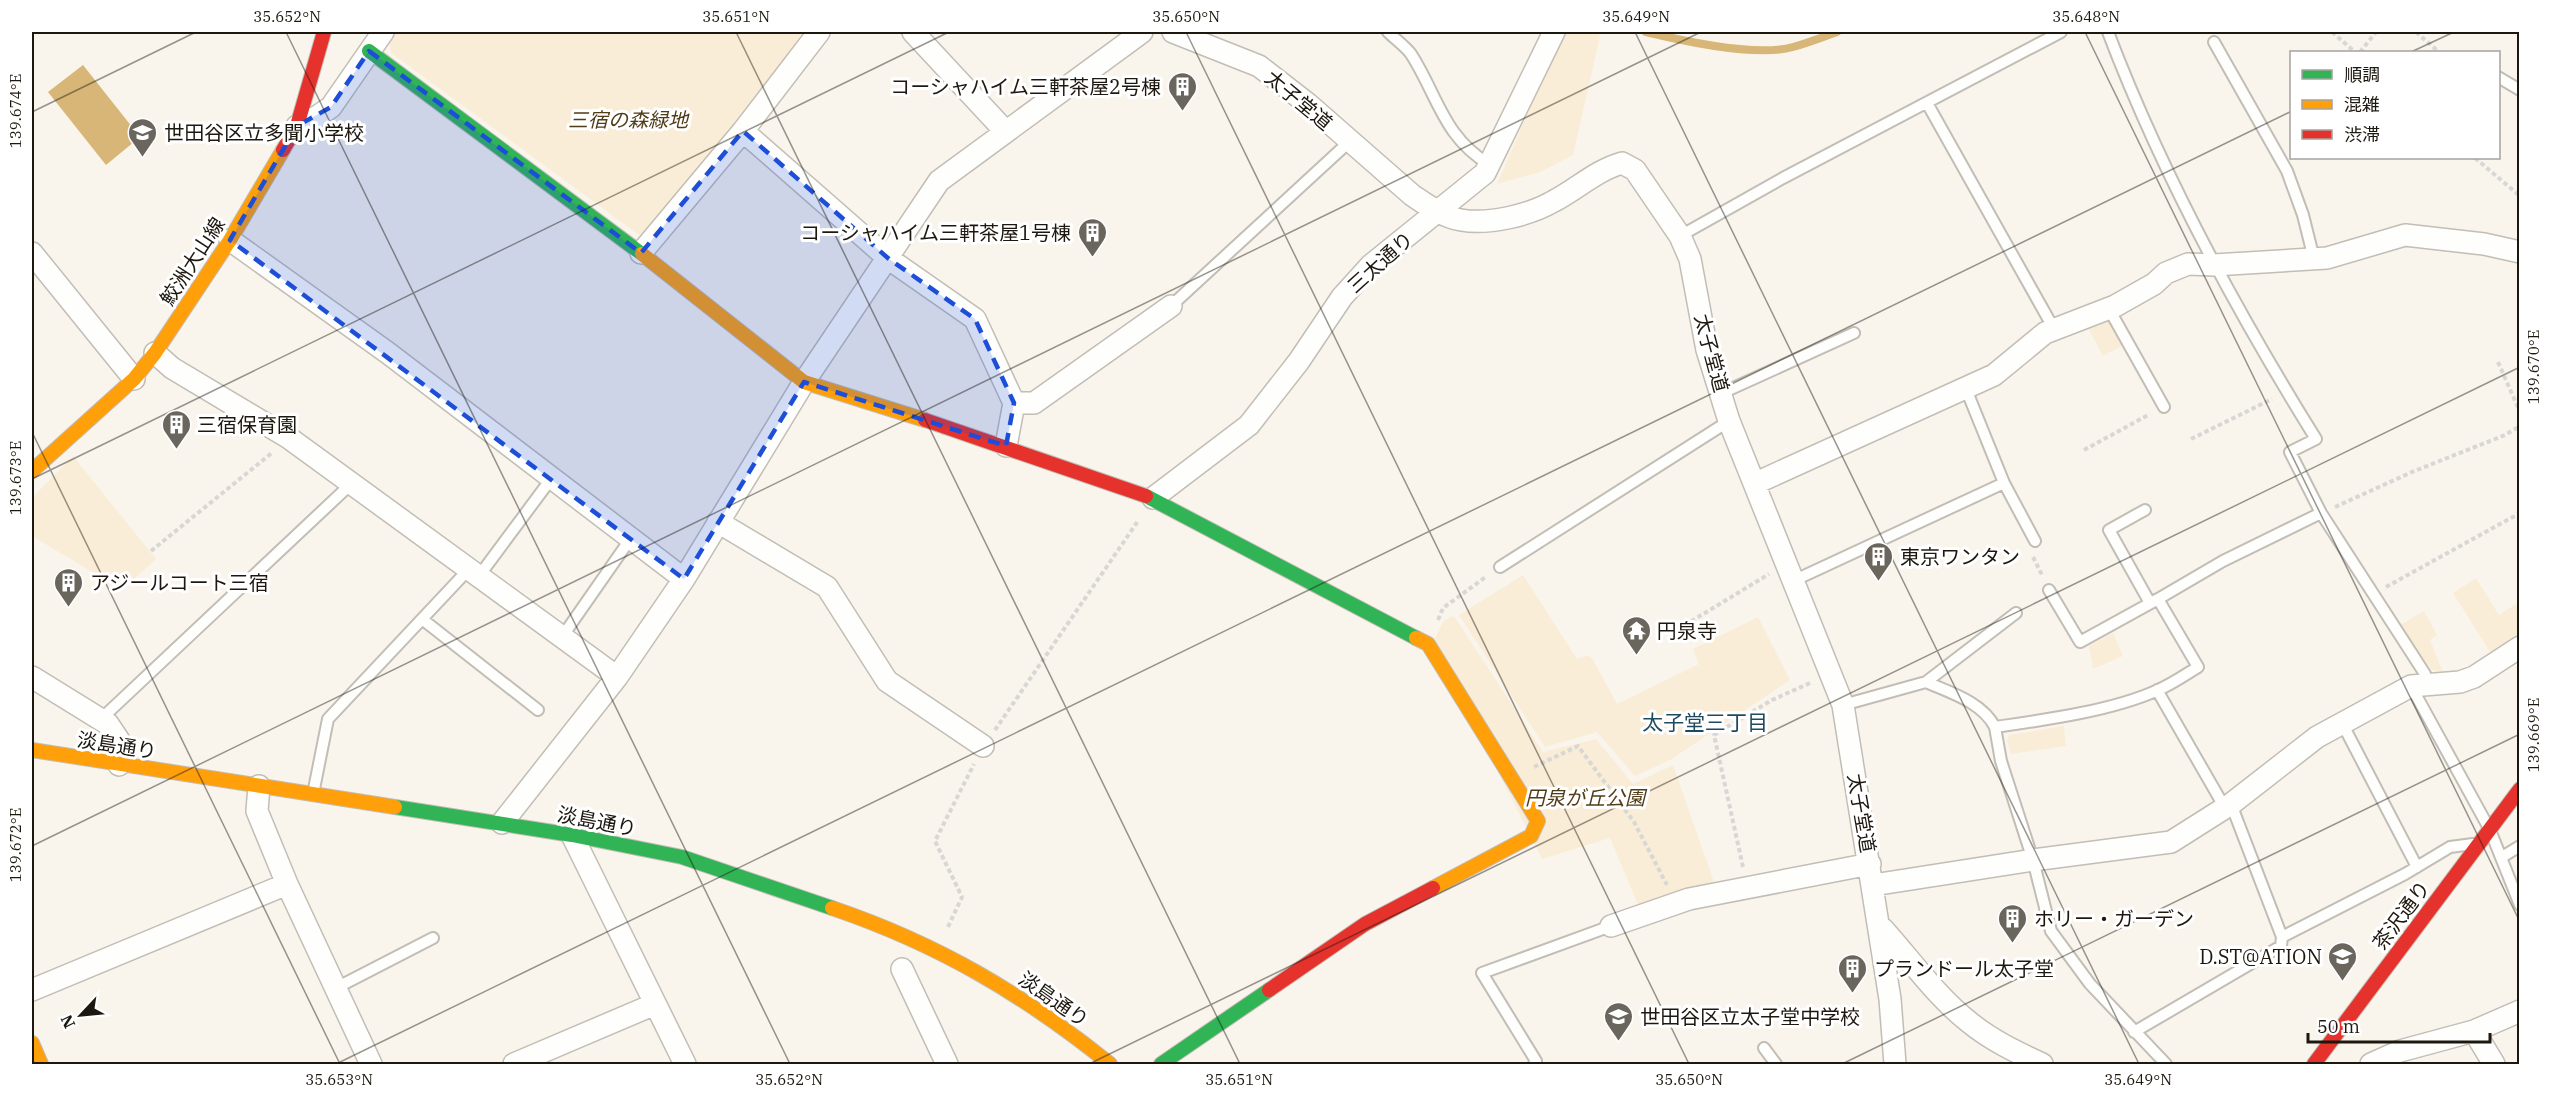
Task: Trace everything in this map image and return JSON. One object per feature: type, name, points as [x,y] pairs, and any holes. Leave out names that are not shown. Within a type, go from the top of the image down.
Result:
[{"type":"street","name":"鮫洲大山線","points":[[32,471],[134,379],[155,353],[230,240],[297,126],[324,32]]},
{"type":"street","points":[[297,126],[331,107],[382,32]]},
{"type":"street","points":[[641,253],[743,130],[819,32]]},
{"type":"street","points":[[913,32],[1006,132]]},
{"type":"street","points":[[502,824],[617,677],[684,579],[804,382],[889,259],[939,181],[1142,32]]},
{"type":"street","name":"太子堂道","points":[[1173,32],[1259,66],[1308,104],[1412,195],[1439,212],[1461,220],[1515,217],[1554,202],[1609,167],[1622,163],[1635,170],[1680,236],[1690,258],[1707,350],[1729,421],[1756,483],[1843,705],[1890,999],[1895,1065]]},
{"type":"street","name":"三太通り","points":[[1153,498],[1249,425],[1299,362],[1341,297],[1371,264],[1479,179],[1490,165],[1554,32]]},
{"type":"street","points":[[369,51],[641,253],[804,382],[1006,446],[1153,498],[1428,644],[1538,821],[1531,836],[1365,924],[1161,1065]]},
{"type":"street","points":[[743,130],[889,259],[975,318],[1014,403],[1006,446]]},
{"type":"street","points":[[1756,483],[1994,375],[2045,333],[2109,309],[2135,295],[2166,273],[2188,264],[2214,265],[2327,258],[2405,236],[2484,244],[2520,252]]},
{"type":"street","points":[[230,240],[388,353],[684,579]]},
{"type":"street","points":[[32,253],[134,379]]},
{"type":"street","points":[[1014,403],[1034,403],[1171,306]]},
{"type":"street","points":[[155,353],[172,368],[289,438],[617,677]]},
{"type":"street","points":[[718,522],[827,587],[887,681],[983,746]]},
{"type":"street","points":[[1873,885],[2033,860],[2171,842],[2228,806],[2317,737],[2342,723],[2418,684],[2460,682],[2474,677],[2520,647]]},
{"type":"street","points":[[32,677],[108,724],[120,742],[119,765]]},
{"type":"street","name":"淡島通り","points":[[32,750],[572,835],[682,857],[885,926],[1010,990],[1060,1024],[1110,1065]]},
{"type":"street","points":[[259,786],[257,811],[287,884],[371,1065]]},
{"type":"street","name":"茶沢通り","points":[[2314,1065],[2520,789]]},
{"type":"street","points":[[572,835],[685,1065]]},
{"type":"street","points":[[1611,926],[1676,903],[1870,864]]},
{"type":"street","points":[[32,990],[287,884]]},
{"type":"street","points":[[1879,930],[1884,930],[1934,988],[1967,1021],[1991,1038],[2042,1065]]},
{"type":"street","points":[[902,969],[947,1065]]},
{"type":"street","points":[[527,1062],[654,1004]]},
{"type":"street","points":[[2371,1065],[2400,1051],[2474,1031],[2520,1011]]},
{"type":"street","points":[[2474,1031],[2494,1065]]},
{"type":"street","points":[[32,1043],[41,1065]]},
{"type":"lane","points":[[1388,32],[1410,53],[1445,122],[1462,144],[1490,165]]},
{"type":"lane","points":[[1680,236],[1783,178],[2061,32]]},
{"type":"lane","points":[[2108,32],[2133,97],[2214,265],[2316,439],[2290,452],[2321,513],[2425,674],[2418,684],[2490,830],[2520,905]]},
{"type":"lane","points":[[2214,42],[2287,171],[2303,215],[2314,259]]},
{"type":"lane","points":[[2500,78],[2520,90]]},
{"type":"lane","points":[[1928,103],[2054,329]]},
{"type":"lane","points":[[1171,306],[1349,142]]},
{"type":"lane","points":[[2109,309],[2164,407]]},
{"type":"lane","points":[[1722,393],[1854,333]]},
{"type":"lane","points":[[1966,389],[2004,483],[2036,541]]},
{"type":"lane","points":[[1500,567],[1729,421]]},
{"type":"lane","points":[[313,795],[328,719],[422,620],[474,573],[551,479]]},
{"type":"lane","points":[[101,719],[352,483]]},
{"type":"lane","points":[[1791,571],[2004,483]]},
{"type":"lane","points":[[1995,727],[2048,719],[2157,690],[2198,667],[2109,530],[2145,510]]},
{"type":"lane","points":[[2049,590],[2080,642],[2223,561],[2321,513]]},
{"type":"lane","points":[[562,637],[631,538]]},
{"type":"lane","points":[[1843,705],[1926,682],[2016,613]]},
{"type":"lane","points":[[422,620],[538,710]]},
{"type":"lane","points":[[1926,682],[1966,700],[1988,714],[1995,727],[2001,761],[2033,860],[2051,931],[2090,984],[2166,1065]]},
{"type":"lane","points":[[2134,1032],[2280,946],[2282,937],[2228,806],[2157,690]]},
{"type":"lane","points":[[2342,723],[2417,867]]},
{"type":"lane","points":[[2282,937],[2417,867],[2450,847],[2480,843]]},
{"type":"lane","points":[[2502,857],[2520,846]]},
{"type":"lane","points":[[1534,1065],[1536,1061],[1482,973],[1611,926]]},
{"type":"lane","points":[[336,988],[433,938]]},
{"type":"lane","points":[[1764,1048],[1776,1065]]},
{"type":"path","points":[[2332,32],[2356,51]]},
{"type":"path","points":[[2358,51],[2376,32]]},
{"type":"path","points":[[2416,32],[2438,51]]},
{"type":"path","points":[[2476,159],[2520,196]]},
{"type":"path","points":[[2498,362],[2520,412]]},
{"type":"path","points":[[2191,439],[2286,391]]},
{"type":"path","points":[[2084,450],[2164,407]]},
{"type":"path","points":[[2321,513],[2412,472],[2505,435],[2520,426]]},
{"type":"path","points":[[151,551],[289,438]]},
{"type":"path","points":[[945,933],[962,897],[934,841],[983,746],[1153,498]]},
{"type":"path","points":[[2373,595],[2520,513]]},
{"type":"path","points":[[2036,541],[2033,557],[2049,590]]},
{"type":"path","points":[[1428,644],[1443,608],[1500,567]]},
{"type":"path","points":[[1672,633],[1791,571]]},
{"type":"path","points":[[1747,888],[1714,735],[1772,700],[1832,674]]},
{"type":"path","points":[[1512,778],[1578,746],[1634,822],[1676,903]]},
{"type":"highlighted area","points":[[369,51],[641,253],[743,131],[889,259],[975,319],[1014,403],[1006,446],[804,382],[684,579],[230,240],[297,126],[331,107]]},
{"type":"green space","name":"三宿の森緑地","points":[[393,32],[805,32],[648,234],[639,235],[391,53],[389,39]]},
{"type":"green space","points":[[1563,32],[1601,32],[1573,155],[1540,172],[1497,184]]},
{"type":"green space","points":[[2111,319],[2125,344],[2103,356],[2088,328]]},
{"type":"green space","points":[[73,456],[156,559],[122,590],[32,536],[32,498]]},
{"type":"green space","points":[[1523,575],[1577,659],[1587,655],[1592,658],[1617,704],[1699,664],[1693,649],[1758,617],[1790,680],[1670,760],[1635,776],[1597,732],[1545,747],[1459,615]]},
{"type":"green space","points":[[2476,578],[2499,615],[2519,602],[2519,636],[2492,655],[2453,593]]},
{"type":"green space","points":[[2424,611],[2437,635],[2430,640],[2443,672],[2432,670],[2400,625]]},
{"type":"green space","name":"円泉が丘公園","points":[[1454,616],[1543,752],[1596,739],[1633,784],[1673,765],[1715,885],[1638,905],[1610,838],[1542,859],[1433,643],[1444,620]]},
{"type":"green space","points":[[2113,633],[2123,656],[2093,669],[2089,646]]},
{"type":"green space","points":[[2064,726],[2066,746],[2011,754],[2007,740],[2009,735]]},
{"type":"shaded area","points":[[83,65],[140,137],[106,165],[48,92]]},
{"type":"waterway","points":[[1646,32],[1720,47],[1760,50],[1793,47],[1837,32]]},
{"type":"traffic: fast","points":[[369,51],[642,254]]},
{"type":"traffic: fast","points":[[1146,496],[1416,638]]},
{"type":"traffic: fast","points":[[395,807],[572,835],[682,857],[832,908]]},
{"type":"traffic: fast","points":[[1161,1064],[1269,990]]},
{"type":"traffic: slow","points":[[32,471],[134,379],[155,353],[230,240],[283,150]]},
{"type":"traffic: slow","points":[[642,254],[804,382],[925,420]]},
{"type":"traffic: slow","points":[[1416,638],[1428,644],[1538,821],[1531,836],[1433,888]]},
{"type":"traffic: slow","points":[[32,750],[395,807]]},
{"type":"traffic: slow","points":[[832,908],[908,938],[978,973],[1045,1015],[1110,1064]]},
{"type":"traffic: slow","points":[[32,1043],[41,1064]]},
{"type":"traffic: jam","points":[[283,150],[297,126],[324,32]]},
{"type":"traffic: jam","points":[[925,420],[1146,496]]},
{"type":"traffic: jam","points":[[2314,1064],[2520,789]]},
{"type":"traffic: jam","points":[[1269,990],[1365,924],[1433,888]]},
{"type":"place","name":"コーシャハイム三軒茶屋2号棟","points":[[1182,112]]},
{"type":"place","name":"世田谷区立多聞小学校","points":[[143,158]]},
{"type":"place","name":"コーシャハイム三軒茶屋1号棟","points":[[1092,258]]},
{"type":"place","name":"三宿保育園","points":[[176,450]]},
{"type":"place","name":"東京ワンタン","points":[[1879,582]]},
{"type":"place","name":"アジールコート三宿","points":[[69,608]]},
{"type":"place","name":"円泉寺","points":[[1636,656]]},
{"type":"place","name":"ホリー・ガーデン","points":[[2013,944]]},
{"type":"place","name":"D.ST@ATION","points":[[2343,982]]},
{"type":"place","name":"プランドール太子堂","points":[[1853,994]]},
{"type":"place","name":"世田谷区立太子堂中学校","points":[[1619,1042]]},
{"type":"district","name":"太子堂三丁目","points":[[1705,722]]}]
